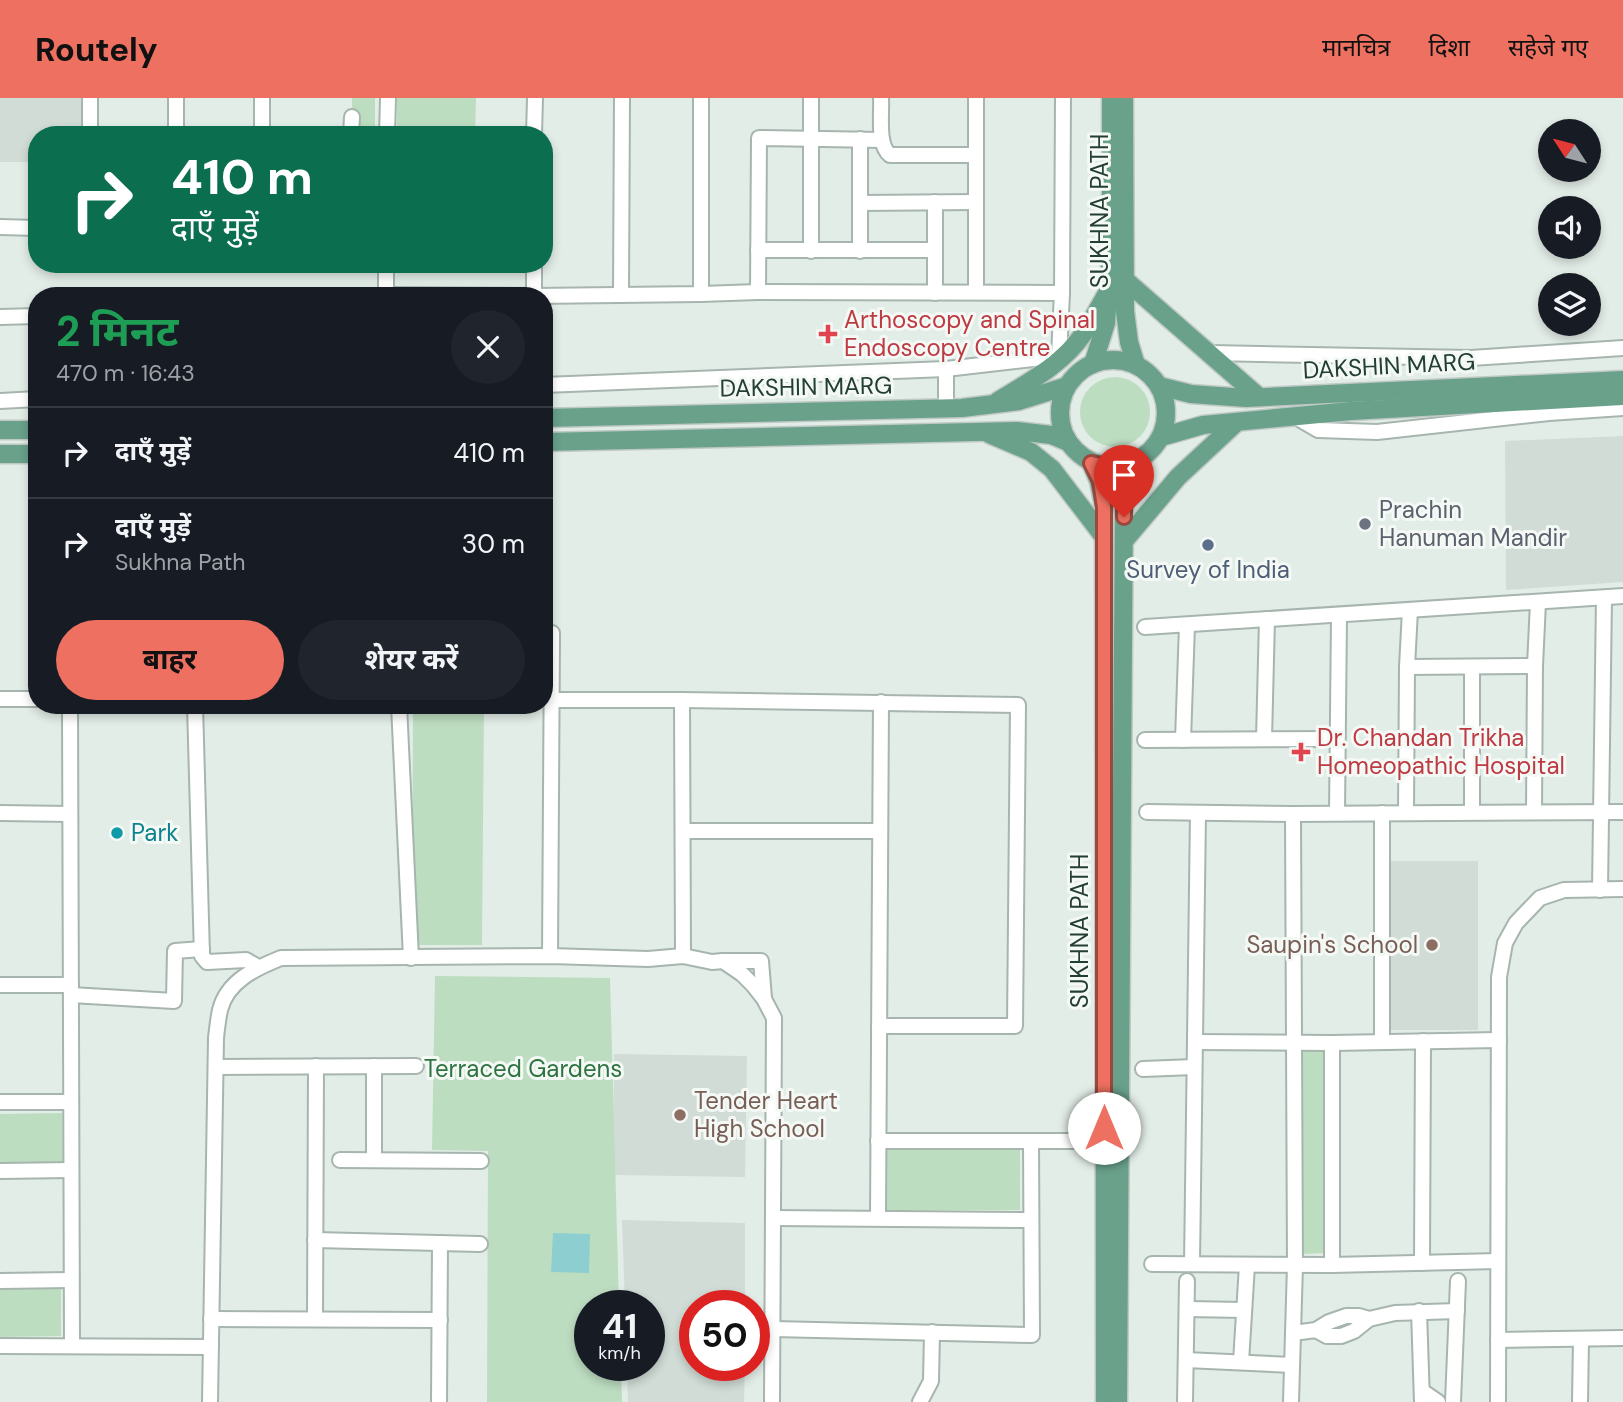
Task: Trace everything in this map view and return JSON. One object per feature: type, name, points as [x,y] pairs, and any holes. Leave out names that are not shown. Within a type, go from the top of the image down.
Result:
[{"type":"main road","name":"SUKHNA PATH","points":[[1093,363],[1106,323],[1111,251],[1111,98]]},
{"type":"main road","name":"SUKHNA PATH","points":[[1124,98],[1125,311],[1129,342],[1136,365]]},
{"type":"main road","points":[[1124,279],[1259,397]]},
{"type":"main road","points":[[993,404],[1063,358],[1084,334],[1108,290]]},
{"type":"main road","points":[[1120,360],[1136,365],[1159,386],[1166,404],[1166,419],[1161,437],[1154,448],[1134,463],[1102,466],[1091,463],[1068,442],[1060,422],[1060,407],[1067,386],[1080,371],[1093,363],[1120,360]]},
{"type":"main road","name":"DAKSHIN MARG","points":[[1159,386],[1191,394],[1246,398],[1623,380]]},
{"type":"main road","name":"DAKSHIN MARG","points":[[553,418],[946,408],[1019,401],[1067,386]]},
{"type":"main road","name":"DAKSHIN MARG","points":[[1161,437],[1203,425],[1294,416],[1623,396]]},
{"type":"main road","points":[[1124,541],[1178,477],[1237,422]]},
{"type":"main road","points":[[0,430],[28,430]]},
{"type":"main road","name":"DAKSHIN MARG","points":[[553,442],[1017,430],[1051,435],[1068,442]]},
{"type":"main road","points":[[982,431],[1031,453],[1052,469],[1104,537]]},
{"type":"main road","points":[[0,454],[28,454]]},
{"type":"main road","name":"SUKHNA PATH","points":[[1091,463],[1100,481],[1104,507],[1105,1402]]},
{"type":"main road","name":"SUKHNA PATH","points":[[1118,1402],[1124,494],[1134,463]]},
{"type":"street","points":[[90,98],[90,126]]},
{"type":"street","points":[[176,98],[176,126]]},
{"type":"street","points":[[262,98],[262,126]]},
{"type":"street","points":[[387,126],[388,98]]},
{"type":"street","points":[[534,98],[534,126]]},
{"type":"street","points":[[621,295],[622,98]]},
{"type":"street","points":[[701,98],[701,295]]},
{"type":"street","points":[[811,98],[811,251]]},
{"type":"street","points":[[881,98],[882,140],[884,151],[890,155],[976,155]]},
{"type":"street","points":[[976,98],[976,292]]},
{"type":"street","points":[[553,385],[946,369],[1059,356],[1063,98]]},
{"type":"street","points":[[352,117],[352,126]]},
{"type":"street","points":[[758,292],[759,138],[882,140]]},
{"type":"street","points":[[860,139],[860,251]]},
{"type":"street","points":[[935,202],[935,293]]},
{"type":"street","points":[[860,203],[976,202]]},
{"type":"street","points":[[0,228],[28,228]]},
{"type":"street","points":[[758,250],[935,250]]},
{"type":"street","points":[[553,296],[758,292],[1062,293]]},
{"type":"street","points":[[0,317],[28,316]]},
{"type":"street","points":[[1211,354],[1471,358],[1623,348]]},
{"type":"street","points":[[946,369],[946,408]]},
{"type":"street","points":[[0,401],[28,399]]},
{"type":"street","points":[[1294,416],[1318,430],[1377,432],[1549,413],[1623,408]]},
{"type":"street","points":[[1145,627],[1623,596]]},
{"type":"street","points":[[1600,890],[1604,598]]},
{"type":"street","points":[[1534,812],[1538,601]]},
{"type":"street","points":[[1406,812],[1409,610]]},
{"type":"street","points":[[1338,813],[1339,615]]},
{"type":"street","points":[[1264,739],[1267,619]]},
{"type":"street","points":[[1183,740],[1187,625]]},
{"type":"street","points":[[1407,667],[1535,666]]},
{"type":"street","points":[[1472,667],[1472,812]]},
{"type":"street","points":[[0,699],[28,699]]},
{"type":"street","points":[[553,700],[1018,705],[1015,1026],[879,1026]]},
{"type":"street","points":[[682,700],[683,956]]},
{"type":"street","points":[[878,1218],[881,702]]},
{"type":"street","points":[[70,714],[72,1346]]},
{"type":"street","points":[[195,714],[202,956],[208,962],[246,960],[258,967]]},
{"type":"street","points":[[399,714],[411,958]]},
{"type":"street","points":[[550,956],[551,714]]},
{"type":"street","points":[[1145,740],[1337,740]]},
{"type":"street","points":[[1147,812],[1623,812]]},
{"type":"street","points":[[0,813],[70,814]]},
{"type":"street","points":[[1192,1264],[1198,813]]},
{"type":"street","points":[[1382,813],[1382,1041]]},
{"type":"street","points":[[1291,1402],[1295,1265],[1293,814]]},
{"type":"street","points":[[683,831],[880,831]]},
{"type":"street","points":[[1497,1402],[1499,977],[1505,943],[1516,923],[1540,898],[1564,890],[1623,890]]},
{"type":"street","points":[[0,985],[174,1000],[175,951],[202,949]]},
{"type":"street","points":[[210,1402],[216,1038],[220,1008],[233,985],[258,967],[281,958],[550,956],[649,959],[683,956],[712,961],[761,961],[764,999]]},
{"type":"street","points":[[723,961],[753,985],[774,1018],[772,1402]]},
{"type":"street","points":[[1195,1042],[1499,1040]]},
{"type":"street","points":[[1422,1263],[1423,1041]]},
{"type":"street","points":[[1332,1043],[1332,1265]]},
{"type":"street","points":[[315,1319],[316,1066]]},
{"type":"street","points":[[374,1066],[374,1160]]},
{"type":"street","points":[[216,1067],[416,1066]]},
{"type":"street","points":[[1143,1069],[1194,1067]]},
{"type":"street","points":[[0,1102],[71,1102]]},
{"type":"street","points":[[878,1141],[1079,1141]]},
{"type":"street","points":[[773,1329],[1032,1335],[1031,1141]]},
{"type":"street","points":[[340,1160],[481,1161]]},
{"type":"street","points":[[0,1171],[71,1170]]},
{"type":"street","points":[[774,1218],[1030,1220]]},
{"type":"street","points":[[316,1240],[480,1244]]},
{"type":"street","points":[[439,1402],[440,1243]]},
{"type":"street","points":[[1152,1264],[1332,1265],[1498,1261]]},
{"type":"street","points":[[1241,1362],[1247,1265]]},
{"type":"street","points":[[0,1281],[71,1280]]},
{"type":"street","points":[[1185,1402],[1187,1281]]},
{"type":"street","points":[[1453,1402],[1458,1281]]},
{"type":"street","points":[[1187,1309],[1244,1310]]},
{"type":"street","points":[[1419,1311],[1422,1397],[1438,1402]]},
{"type":"street","points":[[1293,1333],[1316,1331],[1327,1336],[1341,1336],[1354,1332],[1369,1319],[1395,1313],[1457,1311]]},
{"type":"street","points":[[211,1319],[440,1320]]},
{"type":"street","points":[[920,1402],[931,1381],[932,1332]]},
{"type":"street","points":[[1498,1340],[1623,1338]]},
{"type":"street","points":[[1580,1402],[1581,1339]]},
{"type":"street","points":[[0,1346],[211,1347]]},
{"type":"street","points":[[1186,1360],[1292,1365]]},
{"type":"shaded area","points":[[0,98],[83,98],[83,126],[28,126],[28,162],[0,162]]},
{"type":"shaded area","points":[[1623,436],[1623,582],[1506,590],[1505,441]]},
{"type":"shaded area","name":"Saupin's School","points":[[1386,861],[1478,861],[1478,1030],[1386,1030]]},
{"type":"shaded area","name":"Tender Heart High School","points":[[614,1054],[747,1056],[745,1177],[613,1175]]},
{"type":"shaded area","points":[[622,1220],[745,1223],[745,1290],[679,1290],[679,1381],[745,1381],[744,1402],[628,1402],[627,1381],[665,1381],[665,1290],[624,1290]]},
{"type":"green space","points":[[352,98],[375,98],[375,126],[352,126]]},
{"type":"green space","points":[[397,98],[476,98],[475,126],[397,126]]},
{"type":"green space","points":[[1122,377],[1135,383],[1144,392],[1148,398],[1148,426],[1140,437],[1129,445],[1108,447],[1090,437],[1082,426],[1080,405],[1090,387],[1101,379]]},
{"type":"green space","points":[[413,714],[484,714],[482,945],[412,945]]},
{"type":"green space","name":"Terraced Gardens","points":[[435,976],[610,978],[619,1290],[574,1290],[574,1381],[621,1381],[622,1402],[487,1402],[488,1151],[432,1150]]},
{"type":"green space","points":[[1301,1048],[1327,1048],[1327,1253],[1302,1254]]},
{"type":"green space","points":[[62,1113],[63,1162],[0,1163],[0,1114]]},
{"type":"green space","points":[[887,1149],[1020,1150],[1020,1210],[886,1210]]},
{"type":"green space","points":[[61,1287],[61,1336],[0,1337],[0,1288]]},
{"type":"water","points":[[553,1233],[590,1234],[589,1273],[551,1272]]},
{"type":"place","name":"Arthoscopy and Spinal Endoscopy Centre","points":[[828,334]]},
{"type":"place","name":"Prachin Hanuman Mandir","points":[[1365,524]]},
{"type":"place","name":"Survey of India","points":[[1208,545]]},
{"type":"place","name":"Dr. Chandan Trikha Homeopathic Hospital","points":[[1301,752]]},
{"type":"place","name":"Park","points":[[117,833]]},
{"type":"place","name":"Saupin's School","points":[[1432,945]]},
{"type":"place","name":"Tender Heart High School","points":[[680,1115]]},
{"type":"route","points":[[1104,1128],[1104,507],[1100,481],[1091,463],[1102,466],[1134,463],[1124,494],[1124,517]]}]
